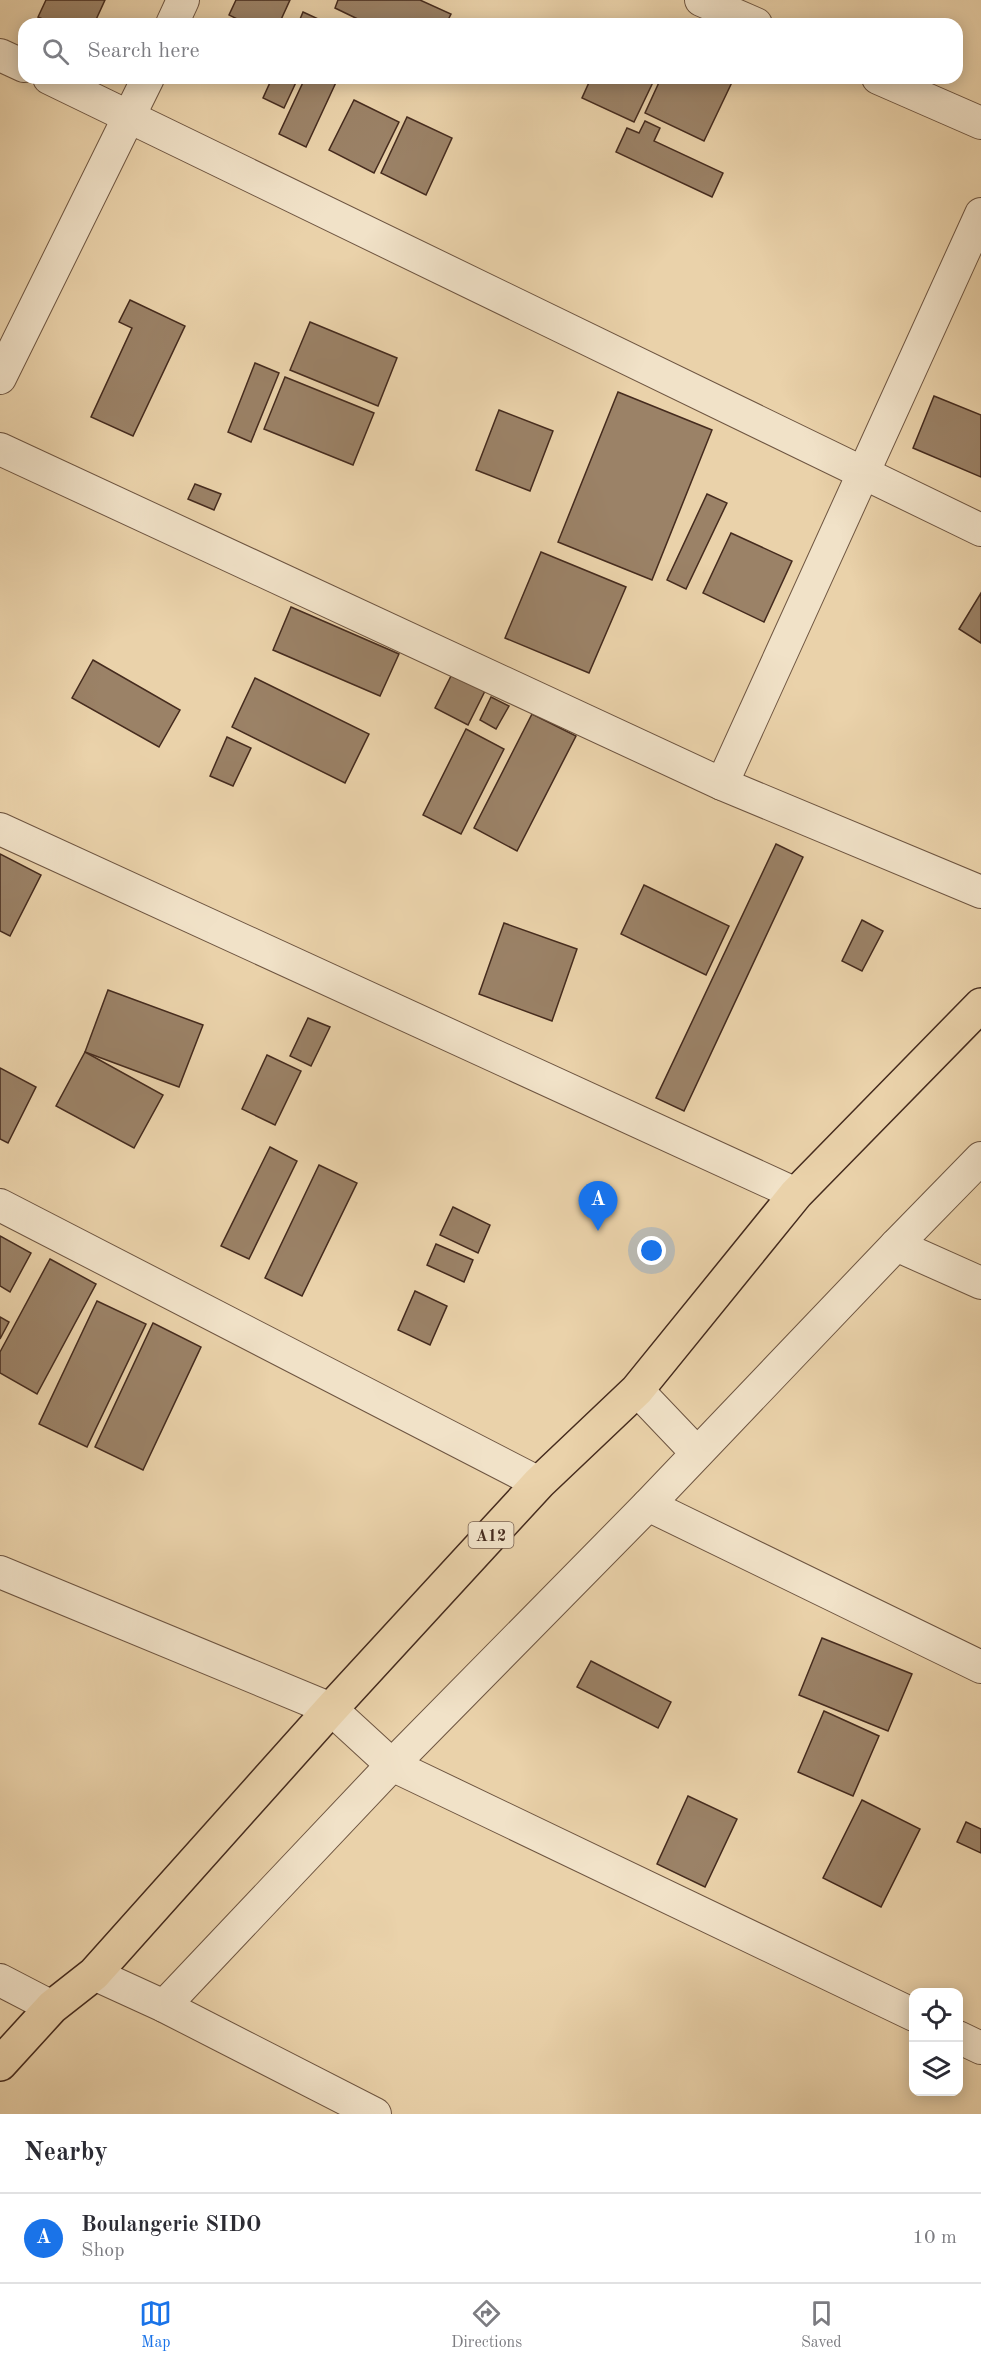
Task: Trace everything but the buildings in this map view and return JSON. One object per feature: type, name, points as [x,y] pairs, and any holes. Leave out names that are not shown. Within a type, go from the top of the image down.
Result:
[{"type":"main road","name":"A12","points":[[0,2064],[52,2007],[94,1974],[331,1709],[539,1483],[637,1390],[796,1194],[981,1005]]},
{"type":"street","points":[[175,18],[183,0]]},
{"type":"street","points":[[701,0],[742,18]]},
{"type":"street","points":[[0,55],[18,63]]},
{"type":"street","points":[[62,84],[981,530]]},
{"type":"street","points":[[0,378],[145,84]]},
{"type":"street","points":[[892,84],[981,123]]},
{"type":"street","points":[[722,784],[981,214]]},
{"type":"street","points":[[0,449],[722,784],[981,892]]},
{"type":"street","points":[[0,829],[796,1194]]},
{"type":"street","points":[[164,2006],[392,1765],[648,1505],[981,1158]]},
{"type":"street","points":[[0,1205],[539,1483]]},
{"type":"street","points":[[896,1245],[981,1283]]},
{"type":"street","points":[[637,1390],[697,1453]]},
{"type":"street","points":[[648,1505],[981,1667]]},
{"type":"street","points":[[0,1572],[331,1709],[392,1765],[909,2013]]},
{"type":"street","points":[[94,1974],[164,2006],[375,2114]]},
{"type":"street","points":[[0,1980],[52,2007]]},
{"type":"street","points":[[963,2039],[981,2048]]},
{"type":"place","name":"Boulangerie SIDO","points":[[598,1231]]}]
